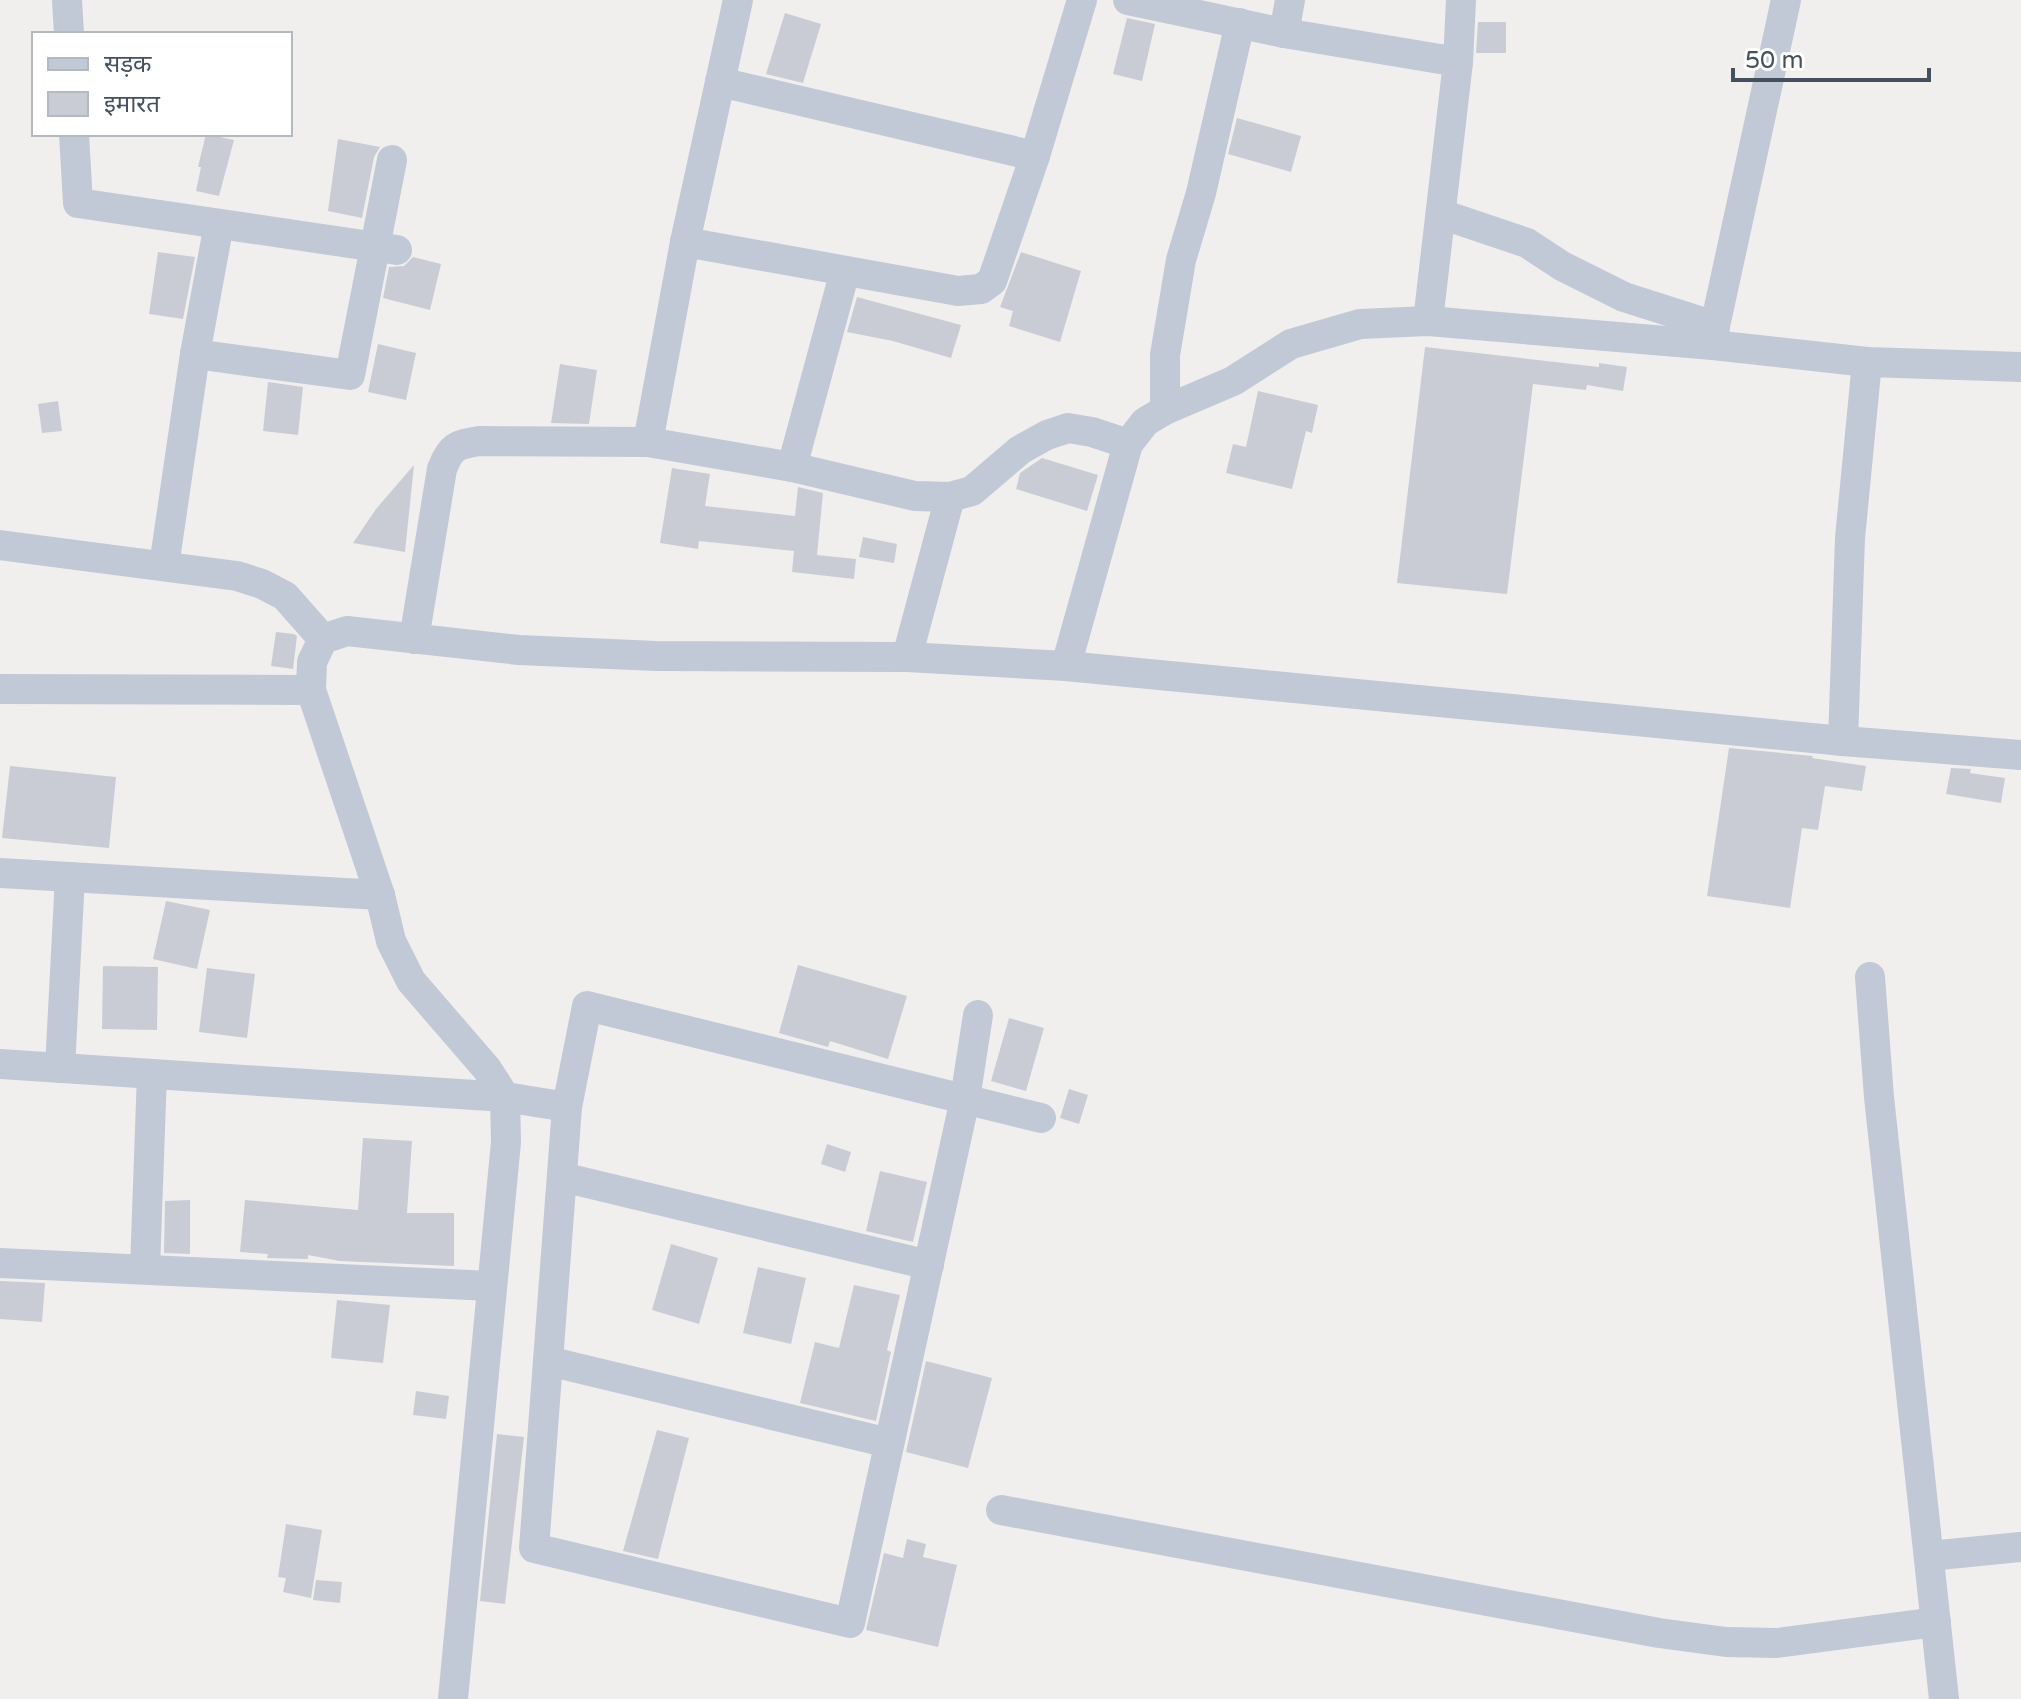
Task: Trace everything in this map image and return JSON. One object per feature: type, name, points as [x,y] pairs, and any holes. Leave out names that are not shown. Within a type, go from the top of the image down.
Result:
[{"type":"street","points":[[67,0],[69,32]]},
{"type":"street","points":[[648,442],[685,242],[738,0]]},
{"type":"street","points":[[685,242],[958,291],[981,289],[992,281],[1035,156],[1082,0]]},
{"type":"street","points":[[1128,0],[1284,33],[1458,62]]},
{"type":"street","points":[[1284,33],[1290,0]]},
{"type":"street","points":[[1428,321],[1458,62],[1461,0]]},
{"type":"street","points":[[1714,335],[1786,0]]},
{"type":"street","points":[[1165,410],[1165,355],[1181,260],[1201,193],[1240,23]]},
{"type":"street","points":[[720,82],[1035,156]]},
{"type":"street","points":[[74,136],[78,203],[386,248]]},
{"type":"street","points":[[195,354],[350,375],[386,248],[392,160]]},
{"type":"street","points":[[1441,214],[1527,243],[1562,266],[1624,297],[1714,335]]},
{"type":"street","points":[[164,566],[195,354],[219,224]]},
{"type":"street","points":[[792,467],[845,271]]},
{"type":"street","points":[[1066,666],[1128,444],[1145,422],[1165,410],[1233,381],[1291,344],[1331,331],[1360,324],[1428,321],[1714,335],[1867,362],[2021,367]]},
{"type":"street","points":[[1843,741],[1850,538],[1867,362]]},
{"type":"street","points":[[414,639],[442,469],[447,455],[458,445],[479,441],[648,442],[792,467],[915,496],[950,497],[972,491],[1020,450],[1068,428],[1128,444]]},
{"type":"street","points":[[907,657],[950,497]]},
{"type":"street","points":[[0,545],[237,576],[285,596],[323,639]]},
{"type":"street","points":[[453,1699],[506,1142],[505,1097],[487,1069],[411,981],[391,941],[380,895],[311,690],[312,662],[323,639],[347,631],[519,650],[656,656],[907,657],[1066,666],[1843,741],[2021,755]]},
{"type":"street","points":[[0,689],[311,690]]},
{"type":"street","points":[[0,873],[380,895]]},
{"type":"street","points":[[60,1068],[70,877]]},
{"type":"street","points":[[1870,977],[1881,1112],[1944,1699]]},
{"type":"street","points":[[978,1015],[965,1099],[850,1623],[534,1548],[567,1107],[587,1006],[965,1099],[1041,1118]]},
{"type":"street","points":[[0,1064],[505,1097],[567,1107]]},
{"type":"street","points":[[145,1268],[152,1074]]},
{"type":"street","points":[[562,1177],[929,1265]]},
{"type":"street","points":[[0,1263],[491,1286]]},
{"type":"street","points":[[548,1361],[889,1443]]},
{"type":"street","points":[[1001,1510],[1659,1633],[1726,1642],[1777,1643],[1936,1622]]},
{"type":"street","points":[[1929,1556],[2021,1547]]},
{"type":"building","points":[[785,13],[821,24],[803,83],[766,74]]},
{"type":"building","points":[[1127,18],[1155,24],[1142,81],[1113,74]]},
{"type":"building","points":[[1478,22],[1506,22],[1506,53],[1476,53]]},
{"type":"building","points":[[1237,118],[1301,136],[1291,172],[1228,154]]},
{"type":"building","points":[[206,136],[234,140],[219,196],[196,191],[201,167],[198,167]]},
{"type":"building","points":[[338,139],[380,147],[374,157],[362,218],[328,211]]},
{"type":"building","points":[[158,252],[195,257],[183,319],[149,314]]},
{"type":"building","points":[[1021,252],[1081,271],[1060,342],[1009,326],[1013,311],[1000,307]]},
{"type":"building","points":[[413,257],[441,264],[430,310],[383,298],[389,267],[404,266]]},
{"type":"building","points":[[857,297],[961,325],[951,358],[893,341],[847,332]]},
{"type":"building","points":[[378,344],[416,353],[406,400],[368,392]]},
{"type":"building","points":[[1425,347],[1599,367],[1599,363],[1627,367],[1623,391],[1587,385],[1586,390],[1533,384],[1507,594],[1397,583]]},
{"type":"building","points":[[560,364],[597,370],[589,424],[551,423]]},
{"type":"building","points":[[268,382],[303,387],[298,435],[263,431]]},
{"type":"building","points":[[1258,391],[1318,405],[1312,433],[1306,431],[1292,489],[1226,473],[1233,444],[1246,447]]},
{"type":"building","points":[[58,401],[62,431],[42,433],[38,404]]},
{"type":"building","points":[[1042,458],[1098,475],[1087,511],[1016,489],[1020,473]]},
{"type":"building","points":[[414,465],[405,552],[353,543],[376,509]]},
{"type":"building","points":[[672,468],[710,474],[705,506],[795,516],[798,487],[823,493],[817,555],[856,559],[854,579],[792,572],[794,551],[699,541],[698,549],[660,543]]},
{"type":"building","points":[[863,537],[897,544],[894,563],[859,557]]},
{"type":"building","points":[[276,632],[297,636],[293,669],[271,666]]},
{"type":"building","points":[[1729,748],[1813,756],[1866,766],[1862,791],[1825,786],[1818,830],[1802,828],[1790,908],[1707,896]]},
{"type":"building","points":[[10,766],[116,777],[109,848],[2,838]]},
{"type":"building","points":[[1951,768],[1971,769],[1970,773],[2005,778],[2001,803],[1946,794]]},
{"type":"building","points":[[166,901],[210,910],[197,969],[153,959]]},
{"type":"building","points":[[798,965],[907,996],[888,1059],[830,1041],[828,1047],[779,1033]]},
{"type":"building","points":[[103,966],[158,967],[157,1030],[102,1029]]},
{"type":"building","points":[[207,968],[255,974],[247,1038],[199,1032]]},
{"type":"building","points":[[1009,1018],[1044,1028],[1026,1091],[991,1081]]},
{"type":"building","points":[[1069,1089],[1088,1095],[1079,1124],[1060,1118]]},
{"type":"building","points":[[363,1138],[412,1141],[407,1213],[454,1213],[454,1266],[340,1261],[308,1255],[308,1259],[267,1258],[268,1254],[240,1252],[245,1200],[358,1210]]},
{"type":"building","points":[[827,1144],[851,1152],[845,1172],[821,1164]]},
{"type":"building","points":[[880,1171],[927,1182],[913,1242],[866,1231]]},
{"type":"building","points":[[190,1200],[190,1254],[164,1253],[165,1201]]},
{"type":"building","points":[[671,1244],[718,1258],[699,1324],[652,1310]]},
{"type":"building","points":[[758,1267],[806,1278],[791,1344],[743,1333]]},
{"type":"building","points":[[0,1281],[45,1283],[42,1322],[0,1319]]},
{"type":"building","points":[[854,1285],[900,1295],[887,1350],[891,1352],[876,1421],[800,1403],[815,1342],[839,1348]]},
{"type":"building","points":[[337,1300],[390,1305],[383,1363],[331,1358]]},
{"type":"building","points":[[926,1361],[992,1378],[968,1468],[906,1452]]},
{"type":"building","points":[[416,1391],[449,1396],[446,1419],[413,1415]]},
{"type":"building","points":[[657,1430],[689,1438],[658,1559],[623,1551]]},
{"type":"building","points":[[497,1434],[524,1437],[505,1604],[480,1601]]},
{"type":"building","points":[[286,1524],[322,1530],[311,1598],[283,1592],[286,1578],[278,1577]]},
{"type":"building","points":[[907,1539],[926,1544],[923,1557],[957,1565],[938,1647],[866,1630],[884,1553],[903,1558]]},
{"type":"building","points":[[316,1580],[342,1582],[340,1603],[313,1600]]}]
